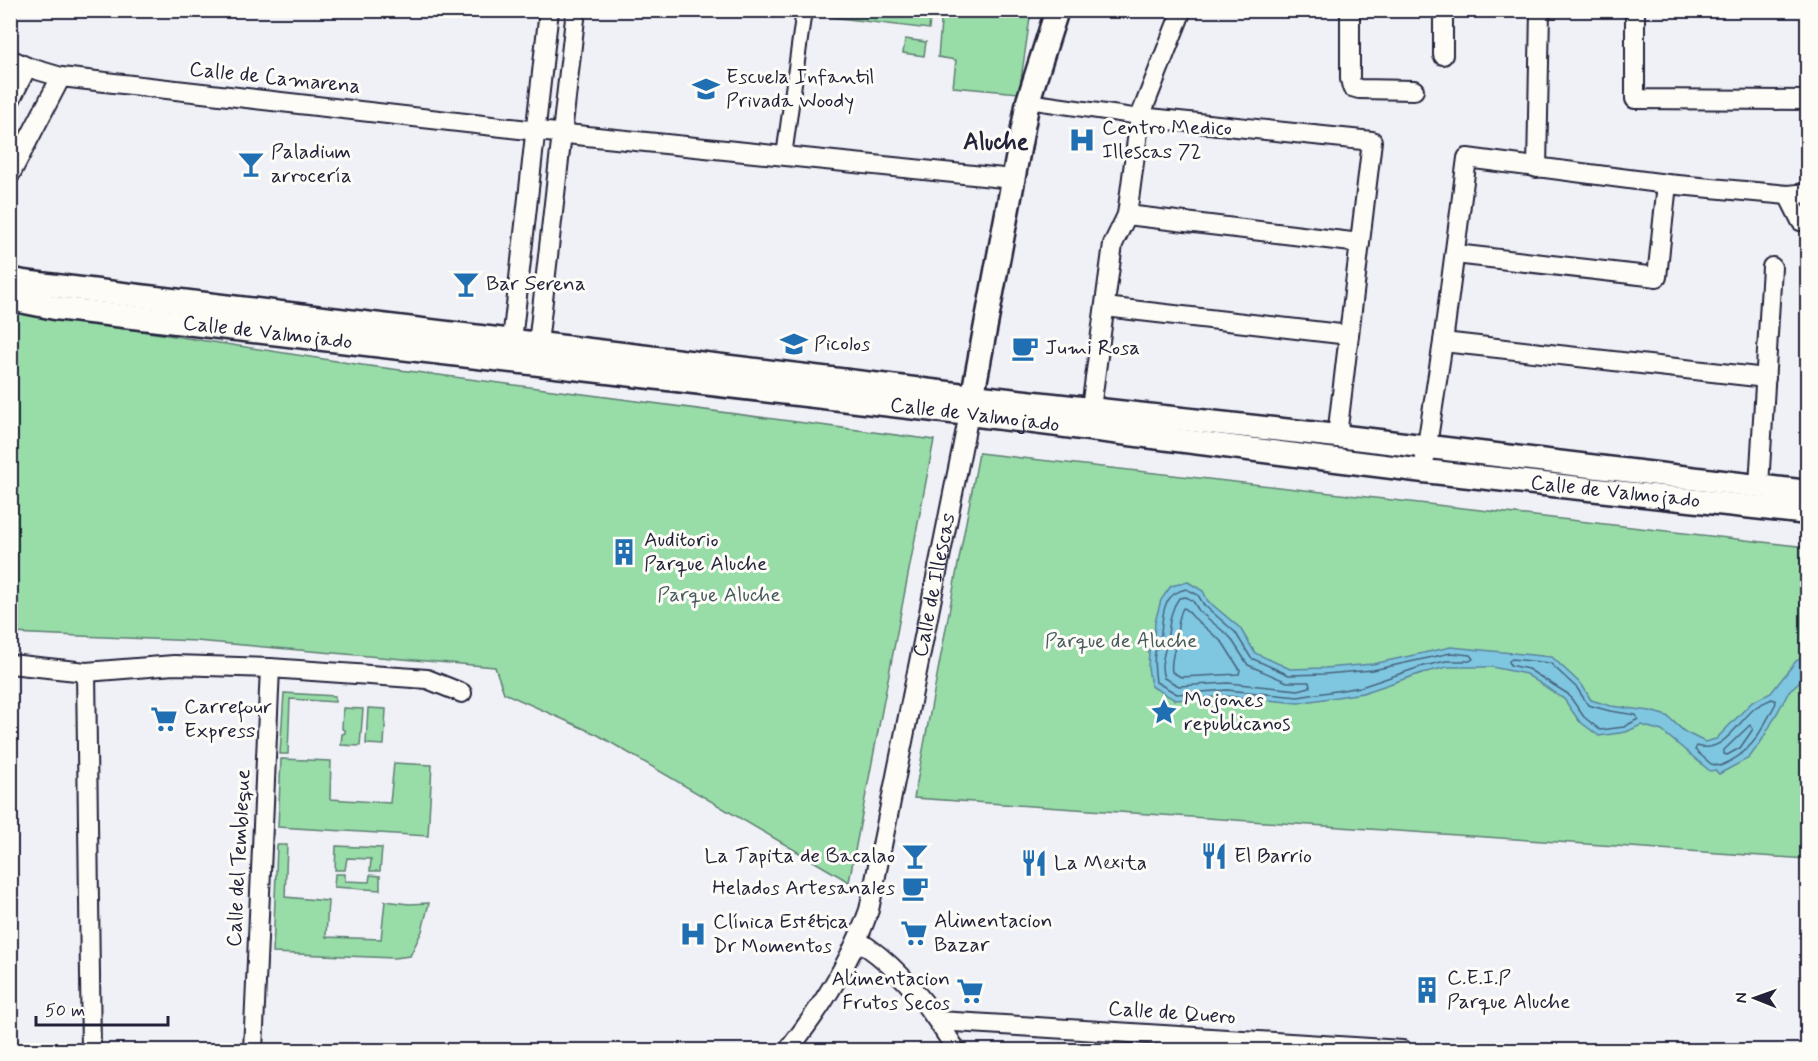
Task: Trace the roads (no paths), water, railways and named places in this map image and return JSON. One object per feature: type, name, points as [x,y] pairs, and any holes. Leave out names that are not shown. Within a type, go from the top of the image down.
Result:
[{"type":"street","points":[[525,363],[512,340],[549,10]]},
{"type":"street","points":[[538,344],[576,10]]},
{"type":"street","points":[[784,156],[804,10]]},
{"type":"street","name":"Calle de Illescas","points":[[788,1050],[831,992],[857,940],[874,891],[971,405],[1028,101],[1057,10]]},
{"type":"street","points":[[1091,408],[1113,244],[1127,215],[1140,117],[1182,10]]},
{"type":"street","points":[[1350,10],[1352,87],[1414,90]]},
{"type":"street","points":[[1443,10],[1443,55]]},
{"type":"street","points":[[1537,168],[1540,10]]},
{"type":"street","points":[[1635,10],[1635,99],[1808,100]]},
{"type":"street","points":[[10,102],[19,63]]},
{"type":"street","name":"Calle de Camarena","points":[[19,63],[61,77],[562,133]]},
{"type":"street","points":[[10,175],[61,77]]},
{"type":"street","points":[[1028,101],[1140,117],[1372,141],[1337,436]]},
{"type":"street","points":[[562,133],[1013,179]]},
{"type":"street","points":[[1424,471],[1467,158],[1667,184],[1788,195],[1808,193]]},
{"type":"street","points":[[1455,254],[1657,277],[1667,184]]},
{"type":"street","points":[[1788,195],[1801,221],[1808,220]]},
{"type":"street","points":[[1127,215],[1360,243]]},
{"type":"street","points":[[1759,486],[1772,267]]},
{"type":"street","name":"Calle de Valmojado","points":[[10,279],[512,340],[1424,471],[1808,513]]},
{"type":"street","name":"Calle de Valmojado","points":[[10,299],[55,308],[525,363],[971,405],[1091,408],[1808,492]]},
{"type":"street","points":[[1105,307],[1349,335]]},
{"type":"street","points":[[1443,342],[1766,378]]},
{"type":"street","points":[[10,664],[86,672],[174,665],[270,668],[426,679],[462,693]]},
{"type":"street","name":"Calle del Tembleque","points":[[253,1050],[270,668]]},
{"type":"street","points":[[86,672],[91,1050]]},
{"type":"street","points":[[857,940],[879,954],[922,1000],[939,1021],[956,1050]]},
{"type":"street","name":"Calle de Quero","points":[[939,1021],[1402,1050]]},
{"type":"water","points":[[1188,582],[1203,591],[1208,601],[1240,628],[1255,653],[1290,669],[1373,664],[1451,647],[1552,657],[1582,685],[1591,700],[1667,716],[1685,732],[1705,742],[1716,739],[1752,702],[1771,693],[1796,661],[1807,655],[1807,675],[1790,690],[1762,740],[1749,758],[1719,774],[1715,770],[1710,771],[1662,731],[1641,725],[1626,732],[1599,736],[1579,721],[1564,699],[1526,674],[1492,667],[1447,667],[1363,693],[1298,703],[1227,696],[1175,700],[1151,686],[1148,668],[1149,651],[1154,639],[1155,622],[1161,600],[1171,586]]},
{"type":"place","name":"Escuela Infantil Privada Woody","points":[[706,89]]},
{"type":"place","name":"Centro Medico Illescas 72","points":[[1082,140]]},
{"type":"place","name":"Paladium arrocería","points":[[251,164]]},
{"type":"place","name":"Bar Serena","points":[[466,284]]},
{"type":"place","name":"Picolos","points":[[794,344]]},
{"type":"place","name":"Jumi Rosa","points":[[1025,348]]},
{"type":"place","name":"Auditorio Parque Aluche","points":[[624,552]]},
{"type":"place","name":"Mojones republicanos","points":[[1164,712]]},
{"type":"place","name":"Carrefour Express","points":[[164,719]]},
{"type":"place","name":"La Tapita de Bacalao","points":[[915,856]]},
{"type":"place","name":"El Barrio","points":[[1214,856]]},
{"type":"place","name":"La Mexita","points":[[1034,863]]},
{"type":"place","name":"Helados Artesanales","points":[[915,888]]},
{"type":"place","name":"Alimentacion Bazar","points":[[914,933]]},
{"type":"place","name":"Clínica Estética Dr Momentos","points":[[693,934]]},
{"type":"place","name":"C.E.I.P Parque Aluche","points":[[1427,990]]},
{"type":"place","name":"Alimentacion Frutos Secos","points":[[970,991]]},
{"type":"district","name":"Aluche","points":[[996,142]]},
{"type":"park label","name":"Parque Aluche","points":[[719,595]]},
{"type":"park label","name":"Parque de Aluche","points":[[1121,641]]}]
